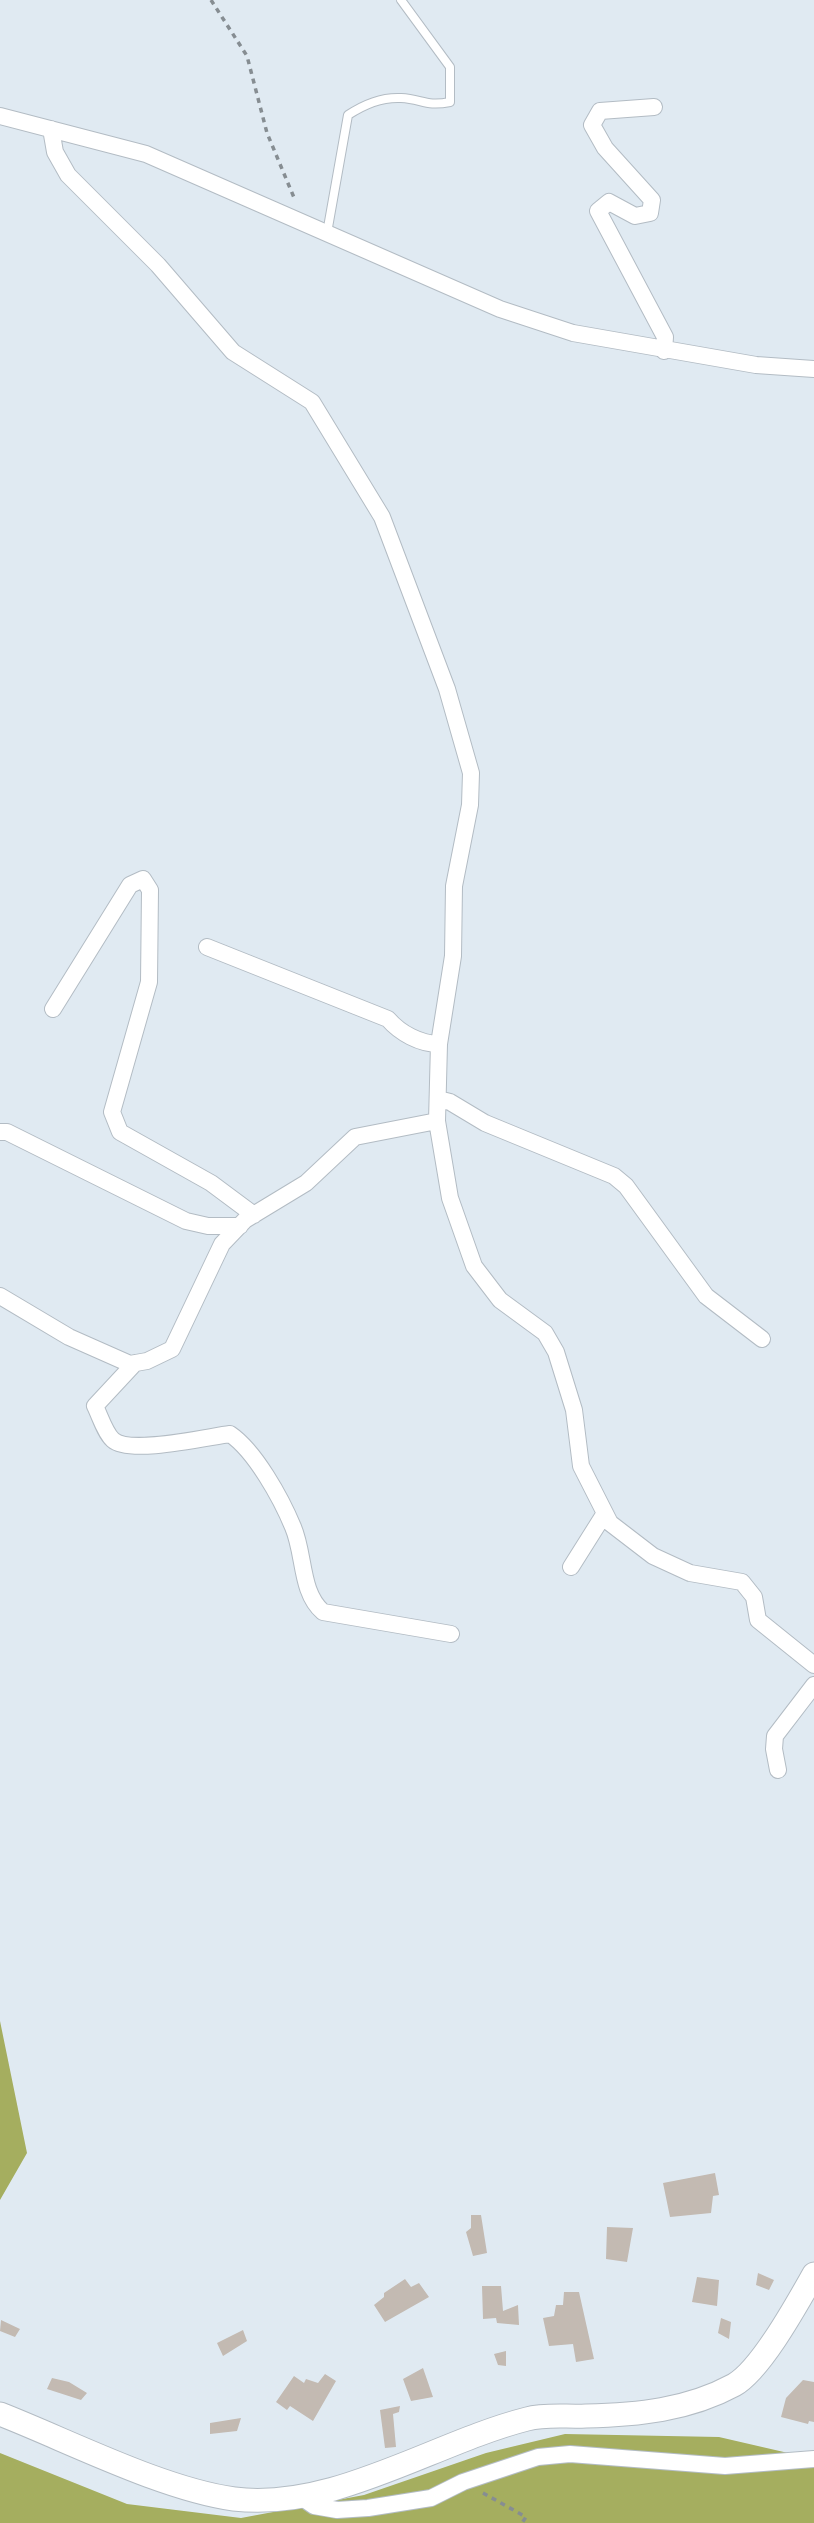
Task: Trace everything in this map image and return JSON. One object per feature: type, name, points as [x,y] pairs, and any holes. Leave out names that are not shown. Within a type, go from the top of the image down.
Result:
[{"type":"street","points":[[654,107],[600,111],[592,125],[605,148],[652,200],[650,213],[635,216],[609,202],[598,211],[665,337],[664,351]]},
{"type":"street","points":[[0,116],[146,154],[500,309],[573,333],[756,365],[814,369]]},
{"type":"street","points":[[51,129],[55,152],[68,175],[158,265],[233,352],[312,402],[382,517],[447,689],[471,773],[470,805],[454,886],[453,956],[439,1044],[437,1121],[450,1198],[474,1266],[500,1300],[545,1333],[556,1352],[574,1410],[581,1466],[610,1523],[653,1556],[690,1573],[742,1582],[754,1597],[758,1620],[814,1665]]},
{"type":"street","points":[[53,1009],[130,885],[143,880],[150,890],[149,982],[112,1112],[120,1132],[211,1183],[254,1215]]},
{"type":"street","points":[[207,947],[388,1019],[396,1028],[427,1044],[439,1044]]},
{"type":"street","points":[[438,1098],[450,1102],[485,1123],[614,1176],[626,1185],[706,1296],[762,1339]]},
{"type":"street","points":[[0,1296],[69,1337],[130,1364],[147,1361],[172,1349],[222,1244],[240,1226],[306,1182],[355,1137],[437,1121]]},
{"type":"street","points":[[0,1132],[7,1132],[186,1221],[208,1226],[240,1226]]},
{"type":"street","points":[[135,1363],[95,1406],[112,1440],[123,1445],[141,1446],[230,1434],[246,1444],[294,1528],[312,1602],[323,1612],[451,1634]]},
{"type":"street","points":[[571,1567],[604,1513]]},
{"type":"street","points":[[778,1770],[774,1749],[775,1736],[814,1685]]},
{"type":"street","points":[[0,2414],[139,2470],[197,2490],[235,2499],[301,2497],[530,2418],[616,2416],[688,2406],[737,2383],[775,2341],[814,2274]]},
{"type":"street","points":[[301,2497],[314,2505],[337,2510],[431,2498],[463,2482],[538,2457],[570,2454],[725,2466],[814,2459]]},
{"type":"lane","points":[[327,233],[348,115],[365,104],[400,98],[431,106],[450,102],[450,67],[401,0]]},
{"type":"path","points":[[211,0],[247,56],[267,132],[302,222]]},
{"type":"path","points":[[463,2482],[526,2516],[522,2523]]},
{"type":"green space","points":[[0,2021],[27,2153],[0,2200]]},
{"type":"green space","points":[[565,2434],[719,2437],[814,2459],[814,2523],[0,2523],[0,2453],[127,2504],[241,2518],[364,2495],[486,2453]]},
{"type":"building","points":[[715,2173],[719,2195],[713,2196],[711,2213],[670,2217],[663,2183]]},
{"type":"building","points":[[471,2215],[481,2215],[487,2253],[473,2256],[466,2232],[471,2228]]},
{"type":"building","points":[[607,2227],[633,2228],[627,2262],[606,2259]]},
{"type":"building","points":[[758,2273],[774,2280],[769,2290],[756,2285]]},
{"type":"building","points":[[697,2277],[719,2280],[717,2306],[692,2302]]},
{"type":"building","points":[[405,2279],[411,2287],[419,2283],[429,2297],[385,2322],[374,2305],[384,2297],[384,2293]]},
{"type":"building","points":[[482,2286],[501,2286],[503,2311],[518,2305],[519,2325],[497,2323],[496,2318],[483,2319]]},
{"type":"building","points":[[564,2292],[579,2292],[594,2359],[576,2362],[573,2344],[549,2346],[543,2318],[554,2316],[556,2305],[563,2305]]},
{"type":"building","points":[[721,2318],[731,2322],[729,2339],[718,2333]]},
{"type":"building","points":[[1,2320],[20,2329],[15,2337],[0,2331]]},
{"type":"building","points":[[243,2330],[247,2341],[223,2356],[217,2343]]},
{"type":"building","points":[[506,2351],[506,2366],[498,2365],[494,2354]]},
{"type":"building","points":[[423,2368],[433,2397],[411,2401],[403,2379]]},
{"type":"building","points":[[325,2374],[336,2381],[313,2421],[290,2406],[287,2410],[276,2402],[294,2376],[304,2383],[306,2379],[318,2383]]},
{"type":"building","points":[[52,2378],[69,2382],[87,2393],[81,2400],[47,2389]]},
{"type":"building","points":[[803,2380],[814,2382],[814,2422],[809,2421],[808,2424],[781,2417],[786,2398]]},
{"type":"building","points":[[400,2406],[399,2412],[393,2414],[396,2447],[385,2448],[380,2410]]},
{"type":"building","points":[[241,2418],[237,2431],[210,2434],[210,2423]]}]
